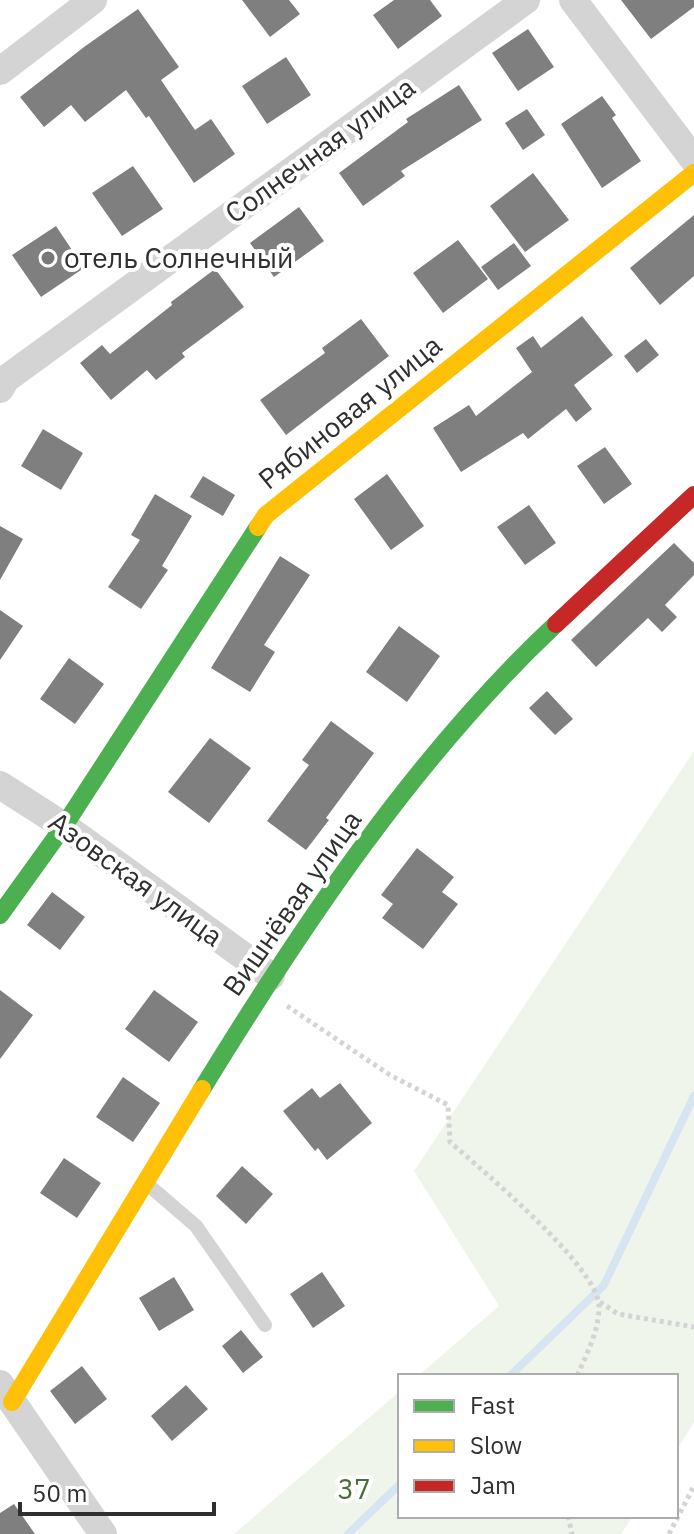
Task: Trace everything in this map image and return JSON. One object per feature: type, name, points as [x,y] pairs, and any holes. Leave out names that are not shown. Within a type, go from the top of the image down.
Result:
[{"type":"street","points":[[0,71],[93,0]]},
{"type":"street","name":"Солнечная улица","points":[[2,379],[526,0]]},
{"type":"street","points":[[573,0],[694,160]]},
{"type":"street","name":"Рябиновая улица","points":[[0,915],[64,826],[266,515],[694,173]]},
{"type":"street","name":"Вишнёвая улица","points":[[6,1393],[146,1183],[267,983],[414,778],[527,651],[694,495]]},
{"type":"street","name":"Азовская улица","points":[[0,785],[64,826],[267,983]]},
{"type":"street","points":[[6,1393],[103,1534]]},
{"type":"lane","points":[[146,1183],[196,1226],[265,1325]]},
{"type":"path","points":[[267,983],[390,1075],[448,1105],[450,1142],[560,1246],[583,1272],[599,1302],[618,1314],[694,1327]]},
{"type":"path","points":[[578,1374],[596,1332],[599,1302]]},
{"type":"path","points":[[678,1517],[694,1486]]},
{"type":"green space","points":[[694,751],[694,1422],[678,1448],[678,1374],[420,1374],[499,1306],[414,1171]]},
{"type":"green space","name":"37","points":[[398,1393],[398,1518],[632,1518],[621,1534],[234,1534]]},
{"type":"building","points":[[242,0],[289,0],[300,14],[270,37]]},
{"type":"building","points":[[394,0],[430,0],[442,16],[398,49],[373,15]]},
{"type":"building","points":[[621,0],[694,0],[694,7],[651,39]]},
{"type":"building","points":[[138,9],[179,67],[161,80],[195,130],[211,119],[235,154],[194,183],[149,116],[146,118],[126,90],[85,122],[71,105],[44,127],[20,97]]},
{"type":"building","points":[[528,29],[554,67],[518,91],[492,53]]},
{"type":"building","points":[[286,57],[311,95],[267,124],[242,86]]},
{"type":"building","points":[[459,85],[482,120],[401,171],[405,176],[363,206],[339,173],[408,122],[406,119]]},
{"type":"building","points":[[602,96],[616,115],[612,118],[641,161],[602,188],[561,124]]},
{"type":"building","points":[[527,109],[545,135],[523,150],[505,123]]},
{"type":"building","points":[[133,166],[163,209],[122,236],[92,193]]},
{"type":"building","points":[[533,173],[569,220],[525,252],[490,206]]},
{"type":"building","points":[[299,207],[324,241],[274,277],[250,243]]},
{"type":"building","points":[[694,215],[694,276],[660,305],[630,268]]},
{"type":"building","points":[[56,226],[84,268],[41,297],[12,255]]},
{"type":"building","points":[[458,240],[488,279],[443,313],[413,273]]},
{"type":"building","points":[[514,243],[531,266],[498,290],[481,267]]},
{"type":"building","points":[[215,269],[244,307],[182,353],[185,357],[156,380],[147,370],[111,400],[80,363],[102,345],[110,354]]},
{"type":"building","points":[[582,316],[613,355],[574,385],[592,409],[576,422],[566,409],[528,439],[523,433],[461,472],[433,428],[469,405],[476,416],[532,372],[516,348],[533,336],[541,348]]},
{"type":"building","points":[[361,319],[389,356],[286,435],[260,400],[325,353],[322,348]]},
{"type":"building","points":[[646,339],[659,355],[637,373],[624,356]]},
{"type":"building","points":[[43,429],[83,453],[61,490],[21,466]]},
{"type":"building","points":[[605,447],[632,484],[604,504],[577,466]]},
{"type":"building","points":[[387,474],[424,526],[391,550],[354,499]]},
{"type":"building","points":[[203,476],[235,495],[223,516],[190,497]]},
{"type":"building","points":[[155,494],[192,516],[162,566],[168,570],[141,609],[108,587],[140,540],[131,535]]},
{"type":"building","points":[[529,505],[556,543],[525,565],[497,527]]},
{"type":"building","points":[[0,526],[23,539],[0,580]]},
{"type":"building","points":[[674,543],[694,563],[694,575],[665,605],[677,617],[662,632],[648,618],[596,667],[571,640]]},
{"type":"building","points":[[280,556],[310,575],[264,645],[275,652],[250,692],[211,668]]},
{"type":"building","points":[[0,610],[23,626],[0,660]]},
{"type":"building","points":[[399,626],[440,656],[407,702],[366,672]]},
{"type":"building","points":[[69,658],[104,684],[75,724],[40,699]]},
{"type":"building","points":[[547,691],[573,719],[555,735],[529,708]]},
{"type":"building","points":[[331,721],[374,753],[306,850],[267,821],[309,765],[302,760]]},
{"type":"building","points":[[210,738],[251,768],[209,823],[168,792]]},
{"type":"building","points":[[417,848],[454,877],[442,892],[458,904],[423,949],[382,918],[393,904],[381,895]]},
{"type":"building","points":[[52,892],[85,917],[60,950],[27,925]]},
{"type":"building","points":[[0,990],[33,1015],[0,1059]]},
{"type":"building","points":[[154,990],[198,1022],[169,1062],[125,1029]]},
{"type":"building","points":[[123,1077],[160,1103],[133,1142],[96,1117]]},
{"type":"building","points":[[340,1083],[372,1123],[327,1160],[318,1148],[315,1151],[283,1111],[312,1088],[320,1098]]},
{"type":"building","points":[[64,1158],[101,1183],[77,1218],[40,1193]]},
{"type":"building","points":[[242,1166],[273,1194],[246,1224],[216,1196]]},
{"type":"building","points":[[322,1272],[345,1306],[313,1328],[290,1294]]},
{"type":"building","points":[[174,1277],[194,1310],[159,1331],[139,1298]]},
{"type":"building","points":[[241,1330],[263,1357],[243,1373],[222,1346]]},
{"type":"building","points":[[82,1366],[107,1399],[75,1424],[50,1391]]},
{"type":"building","points":[[186,1385],[208,1409],[172,1441],[151,1416]]},
{"type":"building","points":[[14,1504],[35,1534],[0,1534],[0,1513]]},
{"type":"waterway","points":[[512,1374],[604,1285],[694,1096]]},
{"type":"waterway","points":[[348,1534],[398,1486]]},
{"type":"traffic: fast","points":[[0,915],[64,826],[258,527]]},
{"type":"traffic: fast","points":[[202,1089],[280,966],[364,844],[456,729],[556,624]]},
{"type":"traffic: slow","points":[[258,527],[266,515],[694,173]]},
{"type":"traffic: slow","points":[[12,1402],[202,1089]]},
{"type":"traffic: jam","points":[[556,624],[694,495]]},
{"type":"place","name":"отель Солнечный","points":[[48,258]]}]
